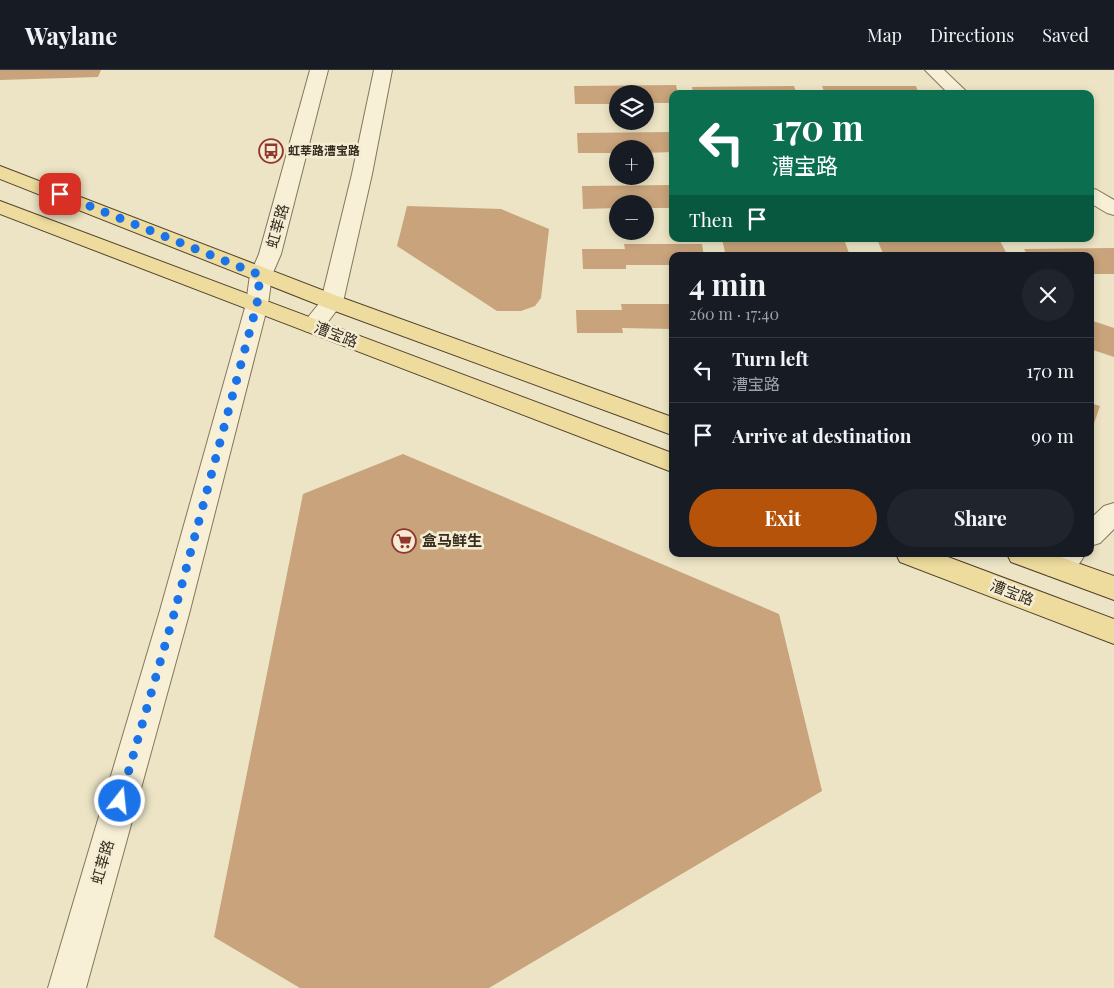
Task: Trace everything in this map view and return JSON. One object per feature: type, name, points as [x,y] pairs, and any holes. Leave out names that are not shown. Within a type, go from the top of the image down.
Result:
[{"type":"main road","name":"漕宝路","points":[[0,172],[260,275],[669,425]]},
{"type":"main road","name":"漕宝路","points":[[0,207],[669,462]]},
{"type":"main road","name":"漕宝路","points":[[918,557],[1114,632]]},
{"type":"main road","points":[[1042,557],[1064,560],[1114,588]]},
{"type":"street","name":"虹莘路","points":[[67,988],[174,614],[257,304],[260,275],[270,254],[319,70]]},
{"type":"street","points":[[313,326],[332,302],[362,174],[383,70]]},
{"type":"street","points":[[934,70],[956,90]]},
{"type":"street","points":[[1094,196],[1114,209]]},
{"type":"street","points":[[1094,531],[1114,513]]},
{"type":"building","points":[[0,70],[101,70],[98,77],[0,80]]},
{"type":"building","points":[[654,85],[676,85],[677,90],[669,90],[669,103],[654,103]]},
{"type":"building","points":[[574,86],[609,86],[609,104],[575,104]]},
{"type":"building","points":[[794,86],[796,90],[692,90],[692,87]]},
{"type":"building","points":[[822,86],[916,86],[918,90],[824,90]]},
{"type":"building","points":[[669,132],[669,152],[654,153],[654,140],[609,140],[609,153],[578,153],[577,133]]},
{"type":"building","points":[[669,185],[669,208],[654,208],[654,195],[609,195],[609,208],[583,209],[582,186]]},
{"type":"building","points":[[407,206],[501,209],[549,229],[541,298],[535,306],[521,311],[497,311],[397,246]]},
{"type":"building","points":[[723,242],[845,242],[849,252],[725,252]]},
{"type":"building","points":[[878,242],[1001,242],[1006,252],[882,252]]},
{"type":"building","points":[[624,244],[702,244],[703,252],[669,252],[669,265],[626,265],[626,269],[583,269],[582,249],[625,249]]},
{"type":"building","points":[[1114,248],[1114,274],[1094,274],[1094,252],[1026,252],[1024,249]]},
{"type":"building","points":[[621,304],[669,304],[669,329],[622,328],[623,333],[577,333],[576,310],[622,310]]},
{"type":"building","points":[[1094,321],[1114,328],[1114,357],[1094,350]]},
{"type":"building","points":[[1094,404],[1100,406],[1094,423]]},
{"type":"building","points":[[403,454],[779,614],[822,791],[489,988],[300,988],[214,937],[303,494]]},
{"type":"place","name":"虹莘路漕宝路","points":[[271,151]]},
{"type":"place","name":"盒马鲜生","points":[[404,541]]},
{"type":"route","points":[[60,194],[260,275],[257,304],[174,614],[120,801]]}]
